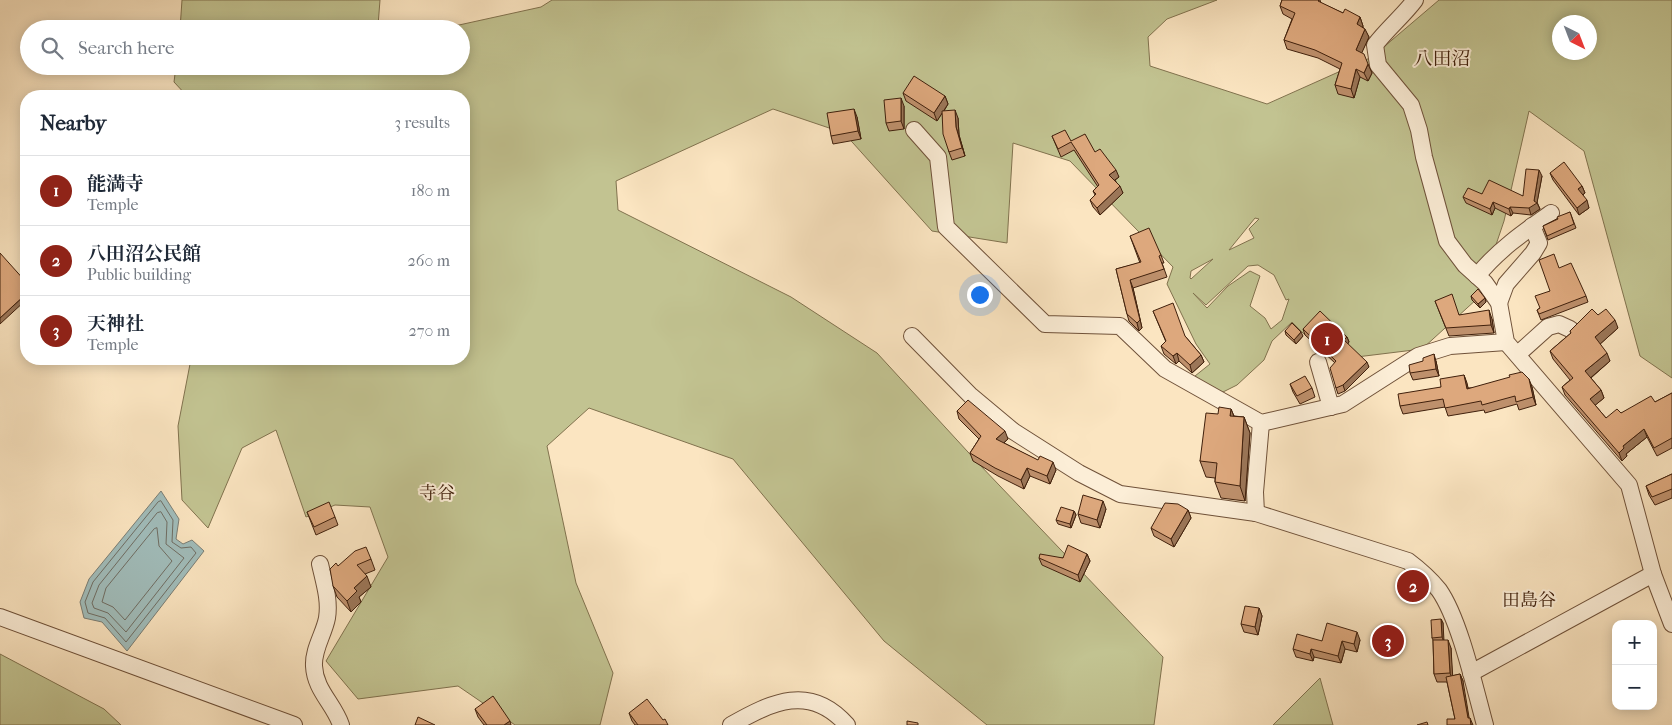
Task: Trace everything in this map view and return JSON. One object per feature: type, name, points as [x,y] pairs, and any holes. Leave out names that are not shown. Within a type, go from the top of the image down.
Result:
[{"type":"street","points":[[1415,0],[1406,12],[1387,29],[1375,46],[1378,65],[1411,104],[1420,130],[1424,157],[1448,241],[1465,266],[1485,283],[1499,303],[1506,342],[1629,485],[1653,574],[1672,624]]},
{"type":"street","points":[[914,130],[938,157],[946,227],[1045,324],[1120,326],[1165,369],[1262,423],[1343,404],[1418,356],[1450,346],[1506,342]]},
{"type":"street","points":[[1477,276],[1488,262],[1551,213]]},
{"type":"street","points":[[1499,303],[1506,284],[1539,243],[1532,226]]},
{"type":"street","points":[[1518,354],[1548,327],[1558,324],[1570,329]]},
{"type":"street","points":[[912,336],[971,396],[1013,431],[1079,474],[1120,494],[1256,513],[1408,561],[1423,572],[1439,591],[1458,634],[1485,725]]},
{"type":"street","points":[[1318,362],[1331,407]]},
{"type":"street","points":[[1256,513],[1255,492],[1262,423]]},
{"type":"street","points":[[320,564],[329,606],[314,664],[315,679],[324,696],[337,712],[340,725]]},
{"type":"street","points":[[1471,674],[1653,574]]},
{"type":"street","points":[[0,616],[294,725]]},
{"type":"street","points":[[731,725],[762,708],[792,700],[811,700],[822,705],[847,725]]},
{"type":"green space","points":[[182,0],[380,0],[378,20],[181,20]]},
{"type":"green space","points":[[552,0],[1217,0],[1167,19],[1148,37],[1150,66],[1267,104],[1372,57],[1439,0],[1672,0],[1672,378],[1640,356],[1584,151],[1529,111],[1504,221],[1478,298],[1422,349],[1332,360],[1349,343],[1323,317],[1305,335],[1292,322],[1272,341],[1264,360],[1237,385],[1219,394],[1195,376],[1210,364],[1196,344],[1167,284],[1173,267],[1070,161],[1013,143],[1007,243],[932,231],[844,133],[773,109],[616,181],[618,210],[791,297],[877,353],[979,464],[1163,657],[1154,725],[987,725],[884,641],[733,459],[589,408],[547,446],[576,583],[613,673],[600,725],[515,725],[458,686],[358,699],[326,661],[388,557],[370,507],[335,505],[306,517],[276,430],[242,448],[208,528],[182,500],[178,426],[190,365],[470,365],[470,90],[181,90],[174,82],[175,75],[470,75],[470,23],[541,7]],"holes":[[[1255,218],[1259,219],[1249,229],[1254,238],[1229,250]],[[1213,259],[1191,279],[1191,271]],[[1258,265],[1274,275],[1286,300],[1289,299],[1282,320],[1271,329],[1265,318],[1250,306],[1260,276],[1250,271],[1228,286],[1207,308],[1193,293],[1206,305],[1248,266]]]},
{"type":"green space","points":[[0,654],[104,709],[121,725],[0,725]]},
{"type":"green space","points":[[1320,678],[1333,725],[1273,725]]},
{"type":"water","points":[[161,491],[179,519],[176,539],[183,544],[192,540],[204,551],[127,651],[102,622],[84,618],[80,602],[89,579]]},
{"type":"building","points":[[1282,0],[1319,0],[1343,13],[1345,9],[1360,17],[1357,24],[1365,29],[1356,50],[1364,54],[1368,64],[1364,73],[1356,69],[1351,89],[1335,85],[1342,63],[1315,50],[1284,40],[1295,13],[1280,6]]},
{"type":"building","points":[[914,76],[945,96],[934,113],[903,93]]},
{"type":"building","points":[[901,98],[901,121],[886,123],[884,100]]},
{"type":"building","points":[[854,109],[858,131],[831,136],[827,113]]},
{"type":"building","points":[[955,110],[956,127],[962,148],[949,152],[943,134],[942,111]]},
{"type":"building","points":[[1065,130],[1071,141],[1085,134],[1095,152],[1100,149],[1116,170],[1109,175],[1120,186],[1097,208],[1090,200],[1096,194],[1093,191],[1099,185],[1071,142],[1058,149],[1052,136]]},
{"type":"building","points":[[1564,162],[1582,186],[1578,189],[1587,200],[1577,208],[1550,173]]},
{"type":"building","points":[[1526,169],[1539,170],[1534,201],[1537,203],[1529,208],[1510,207],[1509,209],[1493,202],[1490,209],[1463,197],[1468,188],[1482,194],[1489,180],[1523,196]]},
{"type":"building","points":[[1570,212],[1574,224],[1547,236],[1543,226],[1558,219],[1557,217]]},
{"type":"building","points":[[1149,228],[1161,255],[1159,256],[1164,269],[1130,280],[1140,320],[1137,323],[1127,314],[1116,269],[1141,262],[1130,236]]},
{"type":"building","points":[[0,253],[20,275],[20,300],[0,318]]},
{"type":"building","points":[[1554,254],[1559,268],[1571,263],[1586,296],[1539,314],[1537,310],[1540,308],[1535,296],[1550,291],[1539,260]]},
{"type":"building","points":[[1478,289],[1485,298],[1478,304],[1471,296]]},
{"type":"building","points":[[1452,294],[1459,315],[1489,310],[1491,325],[1446,328],[1435,301]]},
{"type":"building","points":[[1173,303],[1185,336],[1201,355],[1190,365],[1177,353],[1173,356],[1161,346],[1166,341],[1153,311]]},
{"type":"building","points":[[1592,309],[1598,315],[1606,309],[1615,320],[1595,337],[1607,353],[1585,371],[1601,390],[1590,399],[1606,418],[1617,409],[1621,413],[1651,396],[1655,402],[1672,393],[1672,438],[1654,448],[1644,429],[1623,446],[1624,448],[1619,453],[1562,387],[1573,378],[1550,351],[1571,333],[1570,331]]},
{"type":"building","points":[[1320,311],[1347,337],[1344,340],[1367,362],[1343,385],[1336,388],[1330,368],[1336,361],[1303,329]]},
{"type":"building","points":[[1292,323],[1301,332],[1294,340],[1285,331]]},
{"type":"building","points":[[1434,354],[1436,369],[1410,373],[1409,365],[1423,361],[1423,358]]},
{"type":"building","points":[[1522,372],[1529,379],[1533,397],[1516,402],[1515,396],[1482,405],[1481,401],[1445,408],[1443,399],[1400,406],[1398,394],[1441,387],[1440,379],[1464,375],[1467,389]]},
{"type":"building","points":[[1305,376],[1312,388],[1297,396],[1290,384]]},
{"type":"building","points":[[968,400],[1005,431],[996,439],[1038,460],[1040,456],[1053,462],[1047,476],[1027,468],[1021,480],[995,468],[970,453],[981,436],[957,411]]},
{"type":"building","points":[[1219,407],[1231,409],[1230,416],[1244,417],[1240,486],[1215,482],[1217,463],[1200,461],[1206,413],[1218,414]]},
{"type":"building","points":[[1672,474],[1672,489],[1652,497],[1646,486]]},
{"type":"building","points":[[1083,495],[1103,501],[1097,520],[1078,514]]},
{"type":"building","points":[[329,502],[335,517],[314,527],[307,512]]},
{"type":"building","points":[[1165,503],[1178,504],[1188,510],[1171,539],[1151,528]]},
{"type":"building","points":[[1061,507],[1074,511],[1070,524],[1056,520]]},
{"type":"building","points":[[1068,545],[1087,554],[1078,575],[1039,558],[1040,554],[1063,558]]},
{"type":"building","points":[[366,547],[371,559],[357,565],[367,576],[354,588],[357,591],[347,601],[333,586],[330,569],[336,563],[338,566],[355,551]]},
{"type":"building","points":[[1409,572],[1421,582],[1406,596],[1396,585]]},
{"type":"building","points":[[1245,606],[1259,608],[1255,627],[1241,624]]},
{"type":"building","points":[[1441,619],[1442,637],[1432,638],[1431,620]]},
{"type":"building","points":[[1327,623],[1357,632],[1354,644],[1342,641],[1338,656],[1311,649],[1310,654],[1293,649],[1297,634],[1322,641]]},
{"type":"building","points":[[1433,640],[1448,640],[1450,673],[1434,674]]},
{"type":"building","points":[[1460,674],[1471,725],[1447,725],[1447,719],[1455,719],[1446,677]]},
{"type":"building","points":[[493,696],[510,721],[504,725],[487,725],[475,709]]},
{"type":"building","points":[[647,699],[668,725],[638,725],[629,713]]},
{"type":"building","points":[[418,717],[435,725],[415,725]]},
{"type":"building","points":[[907,721],[918,723],[918,725],[907,725]]},
{"type":"building","points":[[1427,722],[1428,725],[1417,725]]},
{"type":"place","name":"能満寺","points":[[1327,339]]},
{"type":"place","name":"八田沼公民館","points":[[1413,586]]},
{"type":"place","name":"天神社","points":[[1388,641]]},
{"type":"district","name":"八田沼","points":[[1442,58]]},
{"type":"district","name":"寺谷","points":[[437,493]]},
{"type":"district","name":"田島谷","points":[[1529,600]]}]
